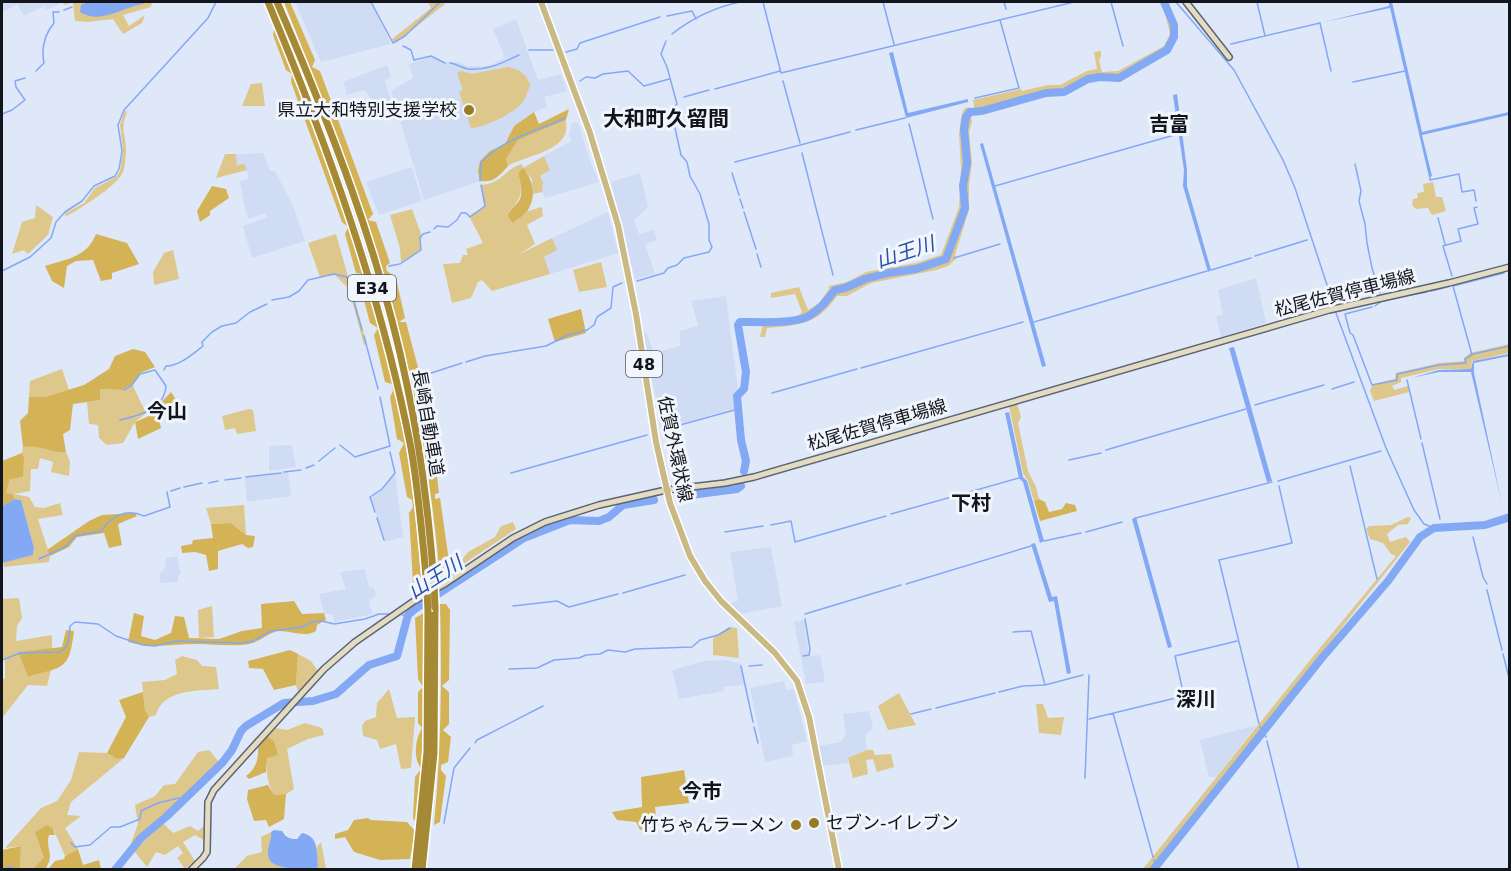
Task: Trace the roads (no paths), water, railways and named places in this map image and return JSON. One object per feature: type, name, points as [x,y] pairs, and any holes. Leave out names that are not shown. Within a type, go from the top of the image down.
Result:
[{"type":"highway","name":"長崎自動車道","points":[[268,2],[343,196],[382,326],[411,448],[418,492],[428,612],[429,699],[422,870]]},
{"type":"highway","name":"長崎自動車道","points":[[276,2],[319,104],[352,193],[392,323],[407,383],[418,445],[434,583],[436,717],[425,816],[415,870]]},
{"type":"main road","name":"佐賀外環状線","points":[[541,2],[590,133],[618,225],[656,442],[666,490],[677,525],[690,556],[705,581],[721,601],[775,653],[797,681],[809,717],[839,870]]},
{"type":"main road","points":[[1186,2],[1229,57]]},
{"type":"main road","name":"松尾佐賀停車場線","points":[[191,870],[207,852],[208,802],[214,790],[324,669],[355,642],[414,601],[446,583],[513,538],[545,522],[599,505],[666,490],[754,477],[1329,310],[1509,267]]},
{"type":"water","points":[[88,2],[145,2],[112,14],[96,17],[80,12],[81,5]]},
{"type":"water","points":[[1389,2],[1392,2],[1422,132],[1509,112],[1509,115],[1422,135],[1432,176],[1429,177],[1390,8],[1324,22],[1389,6]]},
{"type":"water","points":[[893,52],[908,113],[968,99],[968,102],[906,118],[889,53]]},
{"type":"water","points":[[1177,94],[1187,186],[1211,270],[1208,272],[1183,186],[1184,170],[1173,95]]},
{"type":"water","points":[[983,143],[1046,366],[1042,367],[980,144]]},
{"type":"water","points":[[1234,347],[1272,481],[1267,482],[1229,348]]},
{"type":"water","points":[[1509,354],[1509,356],[1474,363],[1474,373],[1502,504],[1471,372],[1439,372],[1411,378],[1439,370],[1471,369],[1473,361]]},
{"type":"water","points":[[1009,412],[1023,477],[1027,481],[1044,541],[1040,543],[1023,482],[1019,478],[1005,413]]},
{"type":"water","points":[[15,499],[21,500],[34,548],[33,555],[2,563],[2,506]]},
{"type":"water","points":[[1136,517],[1172,647],[1168,648],[1132,519]]},
{"type":"water","points":[[1035,543],[1052,597],[1057,596],[1071,673],[1067,674],[1054,601],[1049,602],[1031,544]]},
{"type":"water","points":[[282,831],[292,839],[297,839],[302,833],[312,838],[316,846],[318,866],[315,869],[274,864],[268,852],[271,832]]},
{"type":"waterway","points":[[2,271],[30,257],[51,238],[56,222],[65,212],[82,201],[94,186],[115,176],[119,169],[122,151],[118,125],[124,110],[208,18],[216,2]]},
{"type":"waterway","points":[[371,2],[393,43],[405,36],[440,2]]},
{"type":"waterway","points":[[672,34],[704,14],[740,2]]},
{"type":"waterway","points":[[763,2],[781,73],[1074,2]]},
{"type":"waterway","points":[[883,2],[894,44]]},
{"type":"waterway","points":[[1004,2],[1006,9]]},
{"type":"waterway","points":[[1111,2],[1123,46]]},
{"type":"waterway","name":"山王川","points":[[744,471],[746,461],[741,440],[737,396],[744,389],[746,372],[738,325],[740,322],[792,321],[807,317],[815,312],[835,290],[865,279],[916,269],[946,259],[965,208],[963,186],[967,163],[964,129],[966,117],[970,112],[982,111],[1046,93],[1064,92],[1088,79],[1119,78],[1167,50],[1174,37],[1174,25],[1164,2]]},
{"type":"waterway","points":[[1176,2],[1234,70],[1283,160],[1295,188],[1333,303]]},
{"type":"waterway","points":[[1257,2],[1265,36]]},
{"type":"waterway","points":[[64,10],[72,7]]},
{"type":"waterway","points":[[667,16],[692,11],[696,19]]},
{"type":"waterway","points":[[36,71],[44,63],[43,47],[54,23],[53,12],[59,12]]},
{"type":"waterway","points":[[566,52],[577,49],[580,43],[660,17]]},
{"type":"waterway","points":[[975,98],[1019,88],[1000,20]]},
{"type":"waterway","points":[[1231,44],[1320,23],[1331,71]]},
{"type":"waterway","points":[[637,281],[664,273],[684,258],[709,252],[712,247],[709,240],[709,224],[700,194],[690,176],[687,162],[681,155],[671,110],[677,104],[661,54],[666,41]]},
{"type":"waterway","points":[[403,46],[411,50],[414,60],[431,56],[445,63]]},
{"type":"waterway","points":[[529,50],[553,50]]},
{"type":"waterway","points":[[450,63],[468,69],[482,69],[519,55]]},
{"type":"waterway","points":[[580,81],[586,77],[595,78],[603,74],[628,71],[644,86],[669,79]]},
{"type":"waterway","points":[[715,89],[780,71]]},
{"type":"waterway","points":[[1353,82],[1405,71]]},
{"type":"waterway","points":[[2,114],[25,100],[16,87],[15,81],[25,78]]},
{"type":"waterway","points":[[783,81],[800,143]]},
{"type":"waterway","points":[[684,97],[709,90]]},
{"type":"waterway","points":[[480,181],[481,162],[490,154],[520,136],[565,118]]},
{"type":"waterway","points":[[856,130],[905,118]]},
{"type":"waterway","points":[[909,124],[933,219]]},
{"type":"waterway","points":[[735,162],[850,132]]},
{"type":"waterway","points":[[995,186],[1178,134]]},
{"type":"waterway","points":[[802,153],[833,275]]},
{"type":"waterway","points":[[1355,164],[1361,191],[1359,201],[1367,243],[1380,293]]},
{"type":"waterway","points":[[732,173],[739,195]]},
{"type":"waterway","points":[[1430,177],[1430,180],[1459,174],[1462,192],[1474,190],[1476,201]]},
{"type":"waterway","points":[[434,229],[437,226],[448,227],[457,220],[461,213],[466,213],[470,217],[485,206],[481,185]]},
{"type":"waterway","points":[[740,199],[743,208]]},
{"type":"waterway","points":[[1452,276],[1443,246],[1461,241],[1458,229],[1478,224],[1474,208],[1477,207]]},
{"type":"waterway","points":[[744,212],[756,249]]},
{"type":"waterway","points":[[1438,218],[1445,244]]},
{"type":"waterway","points":[[389,266],[400,264],[421,250],[420,238],[423,234],[430,232]]},
{"type":"waterway","points":[[1255,256],[1307,240]]},
{"type":"waterway","points":[[954,258],[1000,244]]},
{"type":"waterway","points":[[757,254],[761,267]]},
{"type":"waterway","points":[[1211,270],[1251,258]]},
{"type":"waterway","points":[[1034,322],[1207,271]]},
{"type":"waterway","points":[[1372,307],[1345,314],[1350,333],[1353,335],[1372,385],[1397,380],[1397,374],[1439,365],[1466,363],[1465,359],[1472,355],[1453,286],[1504,273]]},
{"type":"waterway","points":[[272,300],[289,297],[299,291],[308,280],[334,274],[347,277],[362,330]]},
{"type":"waterway","points":[[466,362],[485,356],[546,346],[568,335],[587,330],[594,325],[597,317],[611,308],[613,287],[622,283]]},
{"type":"waterway","points":[[1431,291],[1443,288]]},
{"type":"waterway","points":[[1400,297],[1427,292]]},
{"type":"waterway","points":[[1375,306],[1382,301],[1397,298]]},
{"type":"waterway","points":[[164,370],[166,366],[181,362],[203,346],[202,342],[212,332],[222,326],[236,323],[250,312],[267,304]]},
{"type":"waterway","points":[[1336,313],[1386,448],[1414,510],[1424,524],[1434,528]]},
{"type":"waterway","points":[[861,368],[1023,322]]},
{"type":"waterway","points":[[364,336],[378,389]]},
{"type":"waterway","points":[[1473,354],[1510,346]]},
{"type":"waterway","points":[[416,378],[462,363]]},
{"type":"waterway","points":[[772,393],[857,369]]},
{"type":"waterway","points":[[120,420],[143,413],[156,406],[161,401],[166,386],[155,370],[140,374],[132,385],[124,390]]},
{"type":"waterway","points":[[1407,380],[1421,439]]},
{"type":"waterway","points":[[1332,389],[1354,382]]},
{"type":"waterway","points":[[1255,405],[1324,385]]},
{"type":"waterway","points":[[340,445],[355,457],[390,446],[380,397]]},
{"type":"waterway","points":[[662,430],[738,409]]},
{"type":"waterway","points":[[1106,450],[1246,409]]},
{"type":"waterway","points":[[511,473],[647,435]]},
{"type":"waterway","points":[[1422,443],[1440,519]]},
{"type":"waterway","points":[[319,461],[335,448]]},
{"type":"waterway","points":[[1278,481],[1381,451]]},
{"type":"waterway","points":[[375,512],[370,497],[382,489],[395,473],[390,452]]},
{"type":"waterway","points":[[1069,460],[1101,453]]},
{"type":"waterway","points":[[306,468],[314,465]]},
{"type":"waterway","points":[[1350,466],[1377,579]]},
{"type":"waterway","points":[[284,472],[301,470]]},
{"type":"waterway","points":[[246,477],[281,473]]},
{"type":"waterway","points":[[225,480],[241,478]]},
{"type":"waterway","points":[[891,514],[1019,478]]},
{"type":"waterway","points":[[209,483],[218,481]]},
{"type":"waterway","points":[[1136,518],[1272,482]]},
{"type":"waterway","points":[[184,487],[202,483]]},
{"type":"waterway","name":"山王川","points":[[683,496],[737,489],[741,486]]},
{"type":"waterway","points":[[1259,724],[1219,560],[1292,543],[1279,486]]},
{"type":"waterway","points":[[171,491],[180,488]]},
{"type":"waterway","points":[[39,559],[65,547],[75,536],[101,531],[109,521],[119,515],[131,513],[144,516],[170,507],[167,492]]},
{"type":"waterway","name":"山王川","points":[[115,870],[141,838],[223,762],[246,726],[284,703],[313,701],[336,694],[369,665],[397,656],[408,615],[415,609],[524,538],[570,520],[599,521],[609,517],[623,505],[654,500]]},
{"type":"waterway","points":[[771,525],[791,521],[795,542],[886,516]]},
{"type":"waterway","points":[[1153,870],[1321,659],[1388,581],[1420,537],[1434,528],[1485,525],[1510,517]]},
{"type":"waterway","points":[[377,518],[384,540]]},
{"type":"waterway","points":[[1086,532],[1122,522]]},
{"type":"waterway","points":[[725,532],[763,526]]},
{"type":"waterway","points":[[1044,541],[1081,533]]},
{"type":"waterway","points":[[1473,537],[1483,577],[1487,584]]},
{"type":"waterway","points":[[906,584],[1031,546]]},
{"type":"waterway","points":[[623,593],[685,575]]},
{"type":"waterway","points":[[805,614],[901,585]]},
{"type":"waterway","points":[[1377,593],[1379,586]]},
{"type":"waterway","points":[[1487,590],[1502,650]]},
{"type":"waterway","points":[[513,606],[557,601],[569,607],[618,594]]},
{"type":"waterway","points":[[2,660],[20,653],[60,652],[67,644],[70,626],[75,622],[98,624],[116,636],[143,645],[155,646],[176,641],[242,643],[253,641],[271,631],[302,627],[312,622],[322,621],[334,624],[365,619],[379,614],[392,614]]},
{"type":"waterway","name":"山王川","points":[[402,615],[408,615]]},
{"type":"waterway","points":[[803,656],[809,655],[810,649],[805,619]]},
{"type":"waterway","points":[[509,669],[537,668],[554,660],[579,658],[608,650],[625,652],[635,649],[692,647],[700,640],[718,635],[730,628]]},
{"type":"waterway","points":[[1013,632],[1031,631],[1045,685]]},
{"type":"waterway","points":[[1089,719],[1184,696],[1175,656],[1237,641]]},
{"type":"waterway","points":[[1503,654],[1510,682]]},
{"type":"waterway","points":[[749,666],[762,665]]},
{"type":"waterway","points":[[741,666],[753,722]]},
{"type":"waterway","points":[[999,692],[1023,686],[1045,685],[1083,675]]},
{"type":"waterway","points":[[1085,778],[1089,675]]},
{"type":"waterway","points":[[936,708],[995,693]]},
{"type":"waterway","points":[[475,743],[543,706]]},
{"type":"waterway","points":[[911,714],[931,709]]},
{"type":"waterway","points":[[1113,713],[1153,857]]},
{"type":"waterway","points":[[754,727],[758,743]]},
{"type":"waterway","points":[[1260,727],[1266,737]]},
{"type":"waterway","points":[[1267,741],[1299,870]]},
{"type":"waterway","points":[[444,823],[454,768],[470,748]]},
{"type":"waterway","points":[[71,843],[75,847],[90,845],[111,827],[120,827],[140,819],[141,811],[158,803],[179,798]]},
{"type":"waterway","points":[[1154,860],[1157,870]]},
{"type":"waterway","points":[[2,869],[11,867],[16,870]]},
{"type":"place","name":"県立大和特別支援学校","points":[[469,110]]},
{"type":"place","name":"セブン-イレブン","points":[[814,823]]},
{"type":"place","name":"竹ちゃんラーメン","points":[[796,825]]},
{"type":"district","name":"大和町久留間","points":[[666,119]]},
{"type":"district","name":"吉富","points":[[1169,124]]},
{"type":"district","name":"今山","points":[[167,411]]},
{"type":"district","name":"下村","points":[[971,503]]},
{"type":"district","name":"深川","points":[[1196,699]]},
{"type":"district","name":"今市","points":[[702,791]]}]
